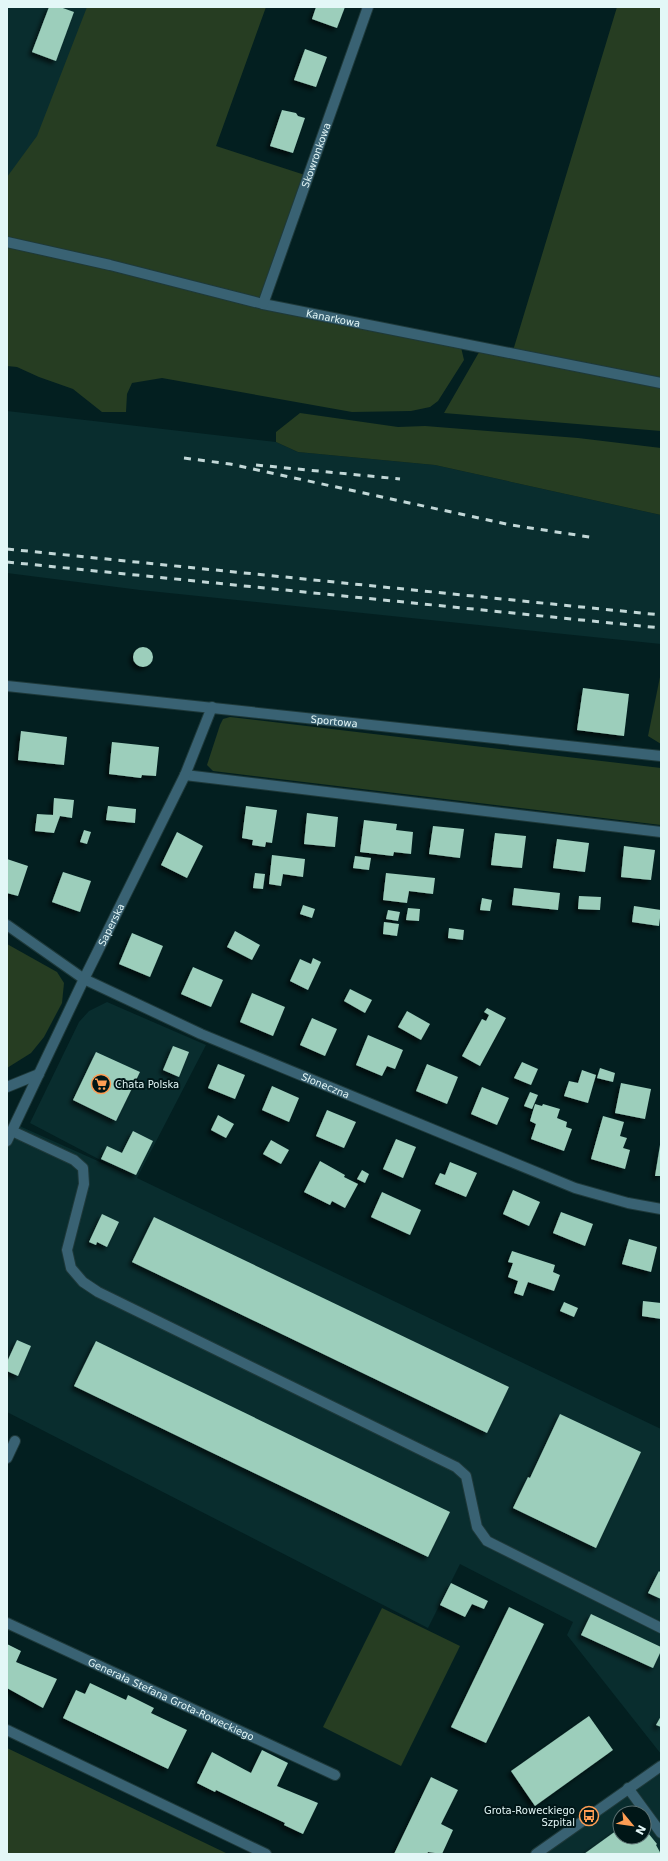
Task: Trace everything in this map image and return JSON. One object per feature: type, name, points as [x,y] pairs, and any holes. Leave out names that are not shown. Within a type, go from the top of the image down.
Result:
[{"type":"street","name":"Skowronkowa","points":[[263,304],[368,7]]},
{"type":"street","name":"Kanarkowa","points":[[7,242],[110,265],[263,304],[661,384]]},
{"type":"street","name":"Sportowa","points":[[7,686],[661,756]]},
{"type":"street","name":"Saperska","points":[[7,1141],[84,979],[185,775],[212,707]]},
{"type":"street","points":[[185,775],[661,832]]},
{"type":"street","name":"Słoneczna","points":[[7,925],[84,979],[201,1034],[570,1186],[628,1203],[661,1209]]},
{"type":"street","points":[[7,1087],[39,1074]]},
{"type":"street","points":[[12,1131],[74,1160],[83,1168],[84,1184],[67,1250],[71,1268],[83,1282],[98,1292],[456,1467],[466,1476],[477,1527],[487,1541],[661,1628]]},
{"type":"street","points":[[7,1458],[15,1441]]},
{"type":"street","name":"Generała Stefana Grota-Roweckiego","points":[[7,1623],[335,1775]]},
{"type":"street","points":[[7,1730],[266,1854]]},
{"type":"street","points":[[536,1854],[661,1766]]},
{"type":"street","points":[[628,1788],[661,1833]]},
{"type":"shaded area","points":[[7,7],[113,7],[7,200]]},
{"type":"shaded area","points":[[7,411],[276,442],[298,452],[435,465],[661,515],[661,644],[140,590],[7,573]]},
{"type":"shaded area","points":[[107,1002],[206,1045],[137,1178],[661,1429],[661,1754],[567,1635],[573,1622],[460,1564],[428,1628],[7,1412],[7,1141],[15,1124],[127,1174],[30,1123],[79,1022],[89,1011]]},
{"type":"shaded area","points":[[661,1766],[661,1854],[535,1854]]},
{"type":"green space","points":[[87,7],[266,7],[216,146],[308,176],[263,304],[460,343],[464,360],[438,401],[430,407],[411,411],[352,412],[162,378],[132,383],[127,394],[126,412],[102,412],[73,389],[39,377],[17,367],[7,366],[7,177],[37,136]]},
{"type":"green space","points":[[617,7],[661,7],[661,431],[444,413],[482,347],[512,354]]},
{"type":"green space","points":[[300,413],[398,427],[425,426],[578,438],[661,448],[661,515],[435,465],[298,452],[276,442],[276,432]]},
{"type":"green space","points":[[661,677],[661,744],[648,736]]},
{"type":"green space","points":[[230,717],[661,768],[661,825],[213,771],[207,765],[220,725],[223,719]]},
{"type":"green space","points":[[7,944],[57,972],[64,983],[62,1003],[44,1037],[31,1053],[7,1068]]},
{"type":"green space","points":[[382,1608],[460,1646],[401,1766],[323,1727]]},
{"type":"green space","points":[[7,1748],[228,1854],[7,1854]]},
{"type":"building","points":[[49,7],[60,7],[74,12],[56,61],[32,52]]},
{"type":"building","points":[[316,7],[345,7],[337,28],[312,19]]},
{"type":"building","points":[[305,49],[327,57],[316,87],[294,80]]},
{"type":"building","points":[[282,110],[296,113],[298,116],[305,118],[293,153],[270,146]]},
{"type":"building","points":[[143,647],[150,650],[153,657],[150,664],[143,667],[136,664],[133,657],[136,650]]},
{"type":"building","points":[[583,688],[629,694],[624,736],[577,730]]},
{"type":"building","points":[[21,731],[67,737],[64,765],[18,760]]},
{"type":"building","points":[[112,742],[159,747],[156,776],[142,775],[141,778],[109,774]]},
{"type":"building","points":[[54,798],[74,800],[72,818],[60,816],[54,833],[35,831],[37,814],[53,815]]},
{"type":"building","points":[[108,806],[136,809],[135,823],[106,820]]},
{"type":"building","points":[[246,806],[277,810],[272,843],[266,842],[265,847],[252,845],[253,840],[242,838]]},
{"type":"building","points":[[307,813],[338,817],[335,847],[304,844]]},
{"type":"building","points":[[364,820],[397,824],[396,830],[413,832],[411,854],[394,852],[393,856],[360,852]]},
{"type":"building","points":[[433,826],[464,829],[460,858],[429,854]]},
{"type":"building","points":[[84,830],[91,832],[87,844],[80,842]]},
{"type":"building","points":[[177,832],[203,846],[187,878],[161,865]]},
{"type":"building","points":[[495,833],[526,836],[522,868],[491,865]]},
{"type":"building","points":[[557,839],[589,843],[585,872],[553,868]]},
{"type":"building","points":[[624,846],[655,850],[651,880],[621,877]]},
{"type":"building","points":[[272,855],[305,859],[303,877],[283,874],[281,886],[269,884]]},
{"type":"building","points":[[355,856],[371,858],[369,870],[353,868]]},
{"type":"building","points":[[7,859],[28,866],[18,896],[7,893]]},
{"type":"building","points":[[63,872],[91,881],[80,912],[52,902]]},
{"type":"building","points":[[255,873],[265,874],[263,889],[253,888]]},
{"type":"building","points":[[386,873],[435,878],[433,894],[409,891],[407,903],[383,900]]},
{"type":"building","points":[[514,888],[560,893],[558,910],[512,905]]},
{"type":"building","points":[[579,896],[601,897],[600,910],[578,909]]},
{"type":"building","points":[[482,898],[492,900],[490,911],[480,910]]},
{"type":"building","points":[[303,905],[315,909],[312,918],[300,914]]},
{"type":"building","points":[[634,906],[661,910],[659,926],[632,922]]},
{"type":"building","points":[[408,908],[420,909],[419,921],[406,920]]},
{"type":"building","points":[[388,910],[400,912],[398,921],[386,919]]},
{"type":"building","points":[[384,922],[399,924],[397,936],[383,934]]},
{"type":"building","points":[[449,928],[464,930],[463,940],[448,938]]},
{"type":"building","points":[[235,931],[260,945],[252,960],[227,947]]},
{"type":"building","points":[[132,933],[163,946],[150,977],[119,964]]},
{"type":"building","points":[[313,958],[321,962],[308,990],[290,981],[300,959],[311,964]]},
{"type":"building","points":[[193,967],[223,980],[211,1007],[181,994]]},
{"type":"building","points":[[350,989],[372,1000],[365,1013],[344,1001]]},
{"type":"building","points":[[252,993],[285,1007],[273,1036],[240,1022]]},
{"type":"building","points":[[487,1008],[506,1018],[480,1066],[462,1056],[482,1019],[486,1021],[489,1015],[484,1012]]},
{"type":"building","points":[[407,1011],[430,1024],[421,1040],[398,1027]]},
{"type":"building","points":[[312,1018],[337,1029],[325,1056],[300,1045]]},
{"type":"building","points":[[368,1035],[403,1050],[395,1069],[387,1066],[382,1076],[356,1065]]},
{"type":"building","points":[[173,1046],[189,1052],[179,1077],[163,1070]]},
{"type":"building","name":"Chata Polska","points":[[96,1052],[140,1072],[116,1121],[73,1100]]},
{"type":"building","points":[[522,1062],[538,1069],[531,1085],[514,1078]]},
{"type":"building","points":[[218,1064],[245,1075],[235,1099],[208,1088]]},
{"type":"building","points":[[427,1064],[458,1077],[447,1104],[416,1091]]},
{"type":"building","points":[[600,1068],[615,1073],[613,1082],[597,1078]]},
{"type":"building","points":[[582,1070],[596,1075],[588,1103],[564,1096],[569,1081],[578,1083]]},
{"type":"building","points":[[621,1083],[651,1089],[645,1119],[615,1113]]},
{"type":"building","points":[[272,1086],[299,1098],[289,1122],[262,1110]]},
{"type":"building","points":[[482,1087],[509,1098],[497,1125],[471,1114]]},
{"type":"building","points":[[530,1092],[538,1095],[532,1109],[524,1106]]},
{"type":"building","points":[[535,1104],[542,1106],[543,1104],[560,1109],[557,1118],[567,1122],[566,1127],[572,1129],[564,1151],[531,1139],[536,1124],[530,1121]]},
{"type":"building","points":[[327,1110],[356,1122],[344,1148],[316,1136]]},
{"type":"building","points":[[218,1115],[234,1124],[226,1138],[211,1130]]},
{"type":"building","points":[[603,1116],[624,1122],[620,1136],[627,1138],[623,1148],[630,1150],[625,1169],[591,1159]]},
{"type":"building","points":[[133,1131],[153,1141],[136,1175],[101,1159],[107,1146],[122,1153]]},
{"type":"building","points":[[396,1139],[416,1147],[403,1178],[383,1169]]},
{"type":"building","points":[[271,1140],[289,1150],[281,1164],[263,1154]]},
{"type":"building","points":[[660,1145],[661,1176],[655,1176]]},
{"type":"building","points":[[320,1161],[345,1175],[344,1177],[358,1184],[345,1208],[332,1201],[330,1205],[304,1192]]},
{"type":"building","points":[[450,1162],[477,1173],[466,1197],[435,1184],[440,1173],[445,1175]]},
{"type":"building","points":[[362,1170],[369,1174],[365,1183],[357,1179]]},
{"type":"building","points":[[513,1190],[540,1202],[529,1226],[503,1214]]},
{"type":"building","points":[[382,1192],[421,1210],[410,1235],[371,1217]]},
{"type":"building","points":[[561,1212],[593,1224],[585,1246],[553,1233]]},
{"type":"building","points":[[102,1214],[119,1222],[107,1247],[97,1242],[96,1245],[89,1242]]},
{"type":"building","points":[[154,1217],[509,1387],[487,1433],[132,1262]]},
{"type":"building","points":[[629,1239],[657,1247],[651,1272],[622,1264]]},
{"type":"building","points":[[512,1251],[555,1265],[553,1272],[560,1275],[554,1291],[528,1282],[523,1296],[514,1293],[518,1281],[508,1277],[513,1263],[508,1262]]},
{"type":"building","points":[[643,1301],[661,1303],[661,1319],[642,1316]]},
{"type":"building","points":[[564,1302],[578,1308],[574,1317],[560,1311]]},
{"type":"building","points":[[17,1340],[31,1346],[18,1376],[7,1371],[7,1362]]},
{"type":"building","points":[[96,1341],[450,1512],[428,1557],[74,1386]]},
{"type":"building","points":[[560,1414],[641,1452],[596,1548],[513,1508],[528,1477],[530,1478]]},
{"type":"building","points":[[659,1571],[661,1573],[661,1599],[648,1593]]},
{"type":"building","points":[[451,1583],[488,1601],[484,1609],[472,1604],[465,1617],[440,1605]]},
{"type":"building","points":[[509,1607],[544,1624],[486,1743],[451,1727]]},
{"type":"building","points":[[591,1614],[661,1647],[661,1651],[653,1668],[581,1635]]},
{"type":"building","points":[[7,1644],[21,1651],[16,1662],[57,1679],[43,1708],[7,1688]]},
{"type":"building","points":[[90,1683],[126,1700],[128,1695],[154,1708],[151,1713],[187,1730],[168,1769],[63,1718],[76,1690],[85,1694]]},
{"type":"building","points":[[589,1716],[613,1750],[535,1806],[511,1771]]},
{"type":"building","points":[[661,1716],[661,1727],[656,1725]]},
{"type":"building","points":[[262,1750],[288,1763],[277,1786],[318,1803],[303,1834],[284,1825],[285,1823],[216,1790],[215,1792],[197,1783],[212,1752],[251,1773]]},
{"type":"building","points":[[431,1777],[458,1790],[441,1824],[453,1830],[442,1854],[428,1852],[427,1854],[394,1854]]},
{"type":"building","points":[[612,1834],[612,1845],[652,1845],[652,1838],[657,1844],[656,1845],[661,1854],[584,1854]]},
{"type":"railway","points":[[184,458],[230,464],[511,525],[596,538]]},
{"type":"railway","points":[[256,465],[400,479]]},
{"type":"railway","points":[[7,549],[661,615]]},
{"type":"railway","points":[[7,562],[661,628]]},
{"type":"place","name":"Chata Polska","points":[[101,1084]]},
{"type":"place","name":"Grota-Roweckiego Szpital","points":[[589,1816]]}]
